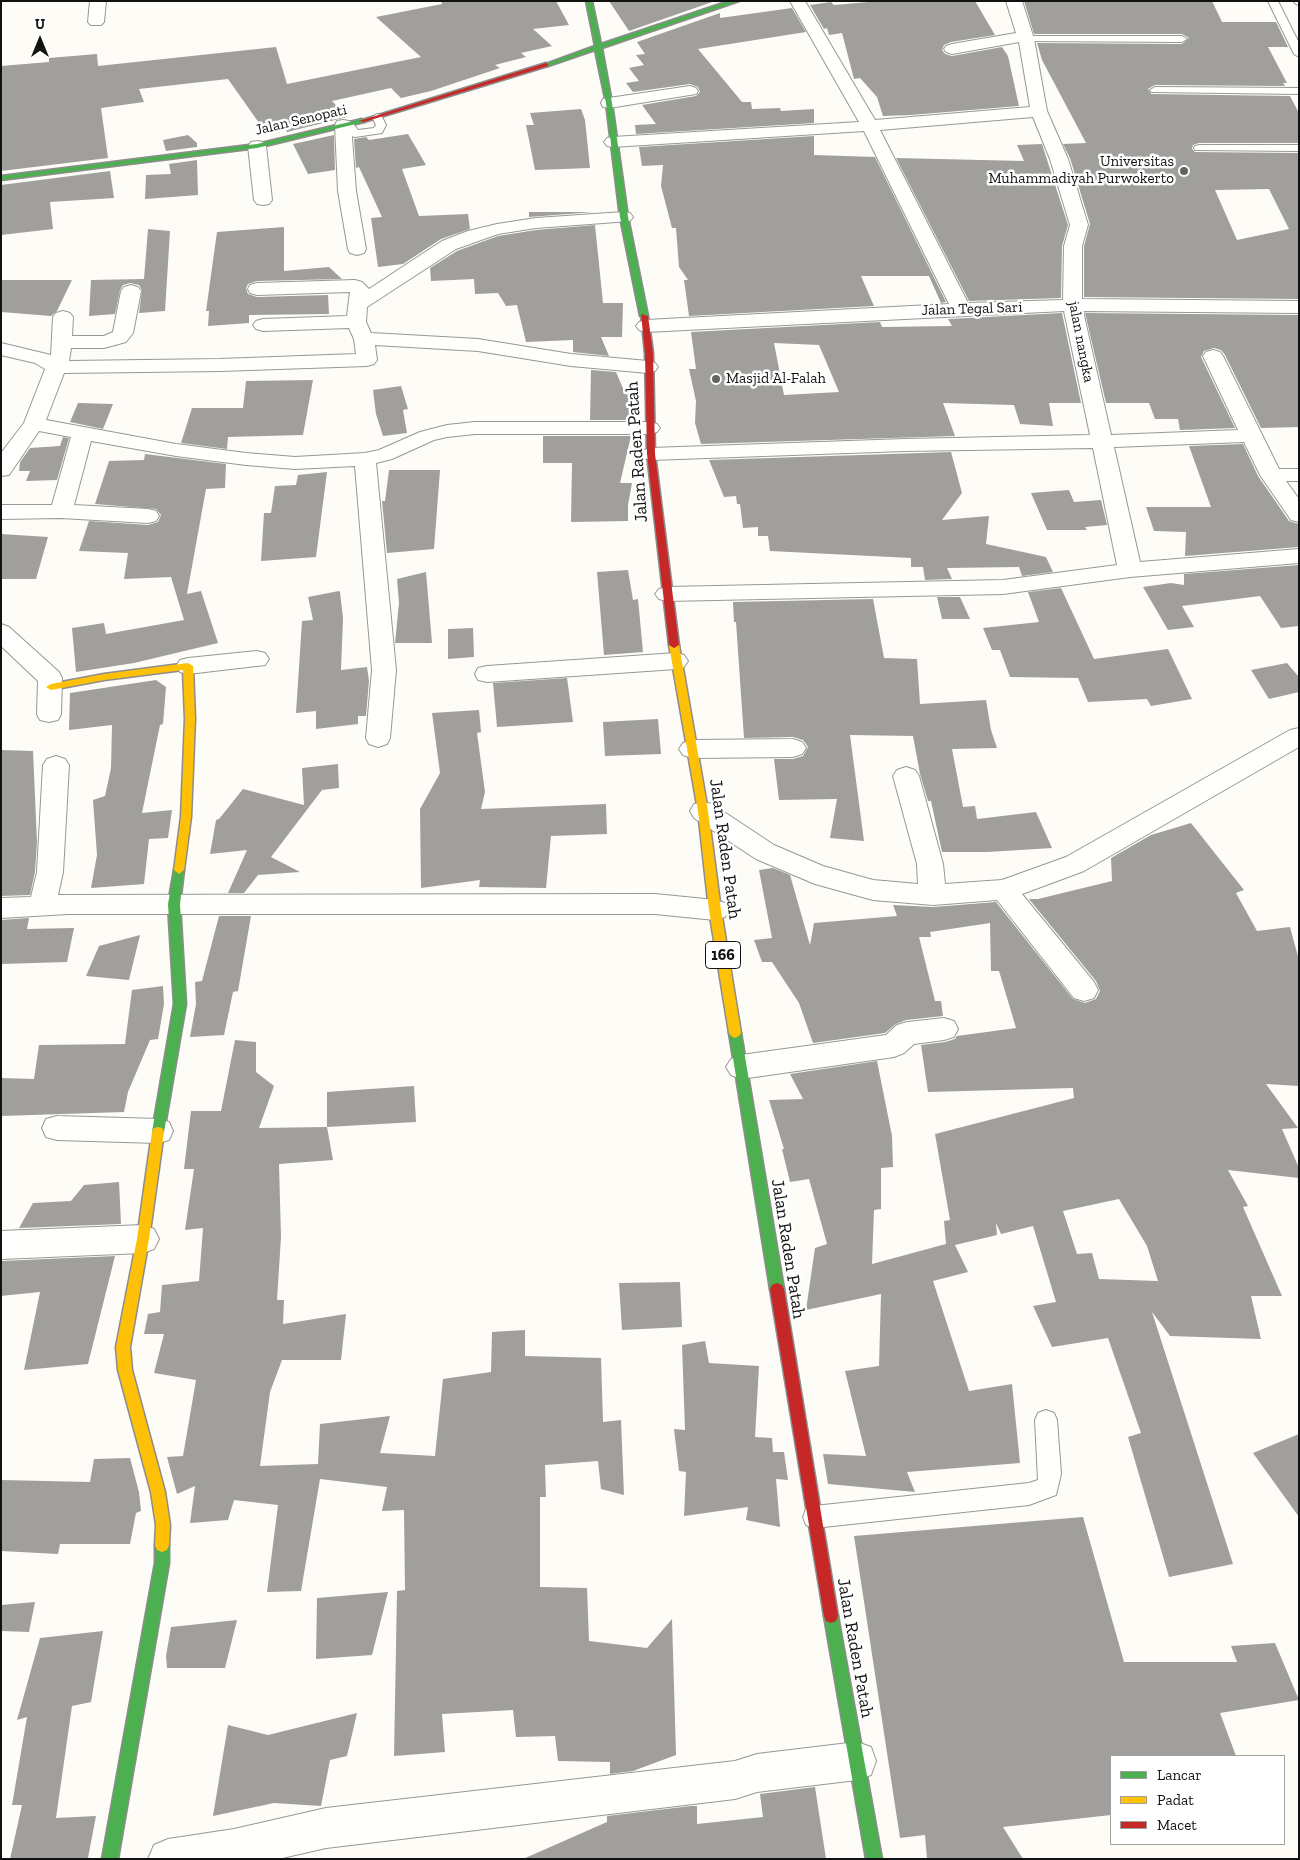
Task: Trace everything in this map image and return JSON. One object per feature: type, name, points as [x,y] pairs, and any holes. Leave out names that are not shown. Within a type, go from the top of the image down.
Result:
[{"type":"main road","name":"166","points":[[589,1],[598,49]]},
{"type":"main road","name":"Jalan Senopati","points":[[1,178],[257,146],[345,125],[377,117],[598,49],[736,1]]},
{"type":"main road","name":"Jalan Raden Patah","points":[[598,49],[609,102],[624,217],[646,326],[649,353],[650,428],[657,454],[675,594],[676,660],[712,749],[703,811],[715,910],[814,1517],[874,1859]]},
{"type":"main road","points":[[51,687],[104,677],[188,666],[190,719],[186,817],[174,904],[180,1004],[158,1131],[143,1239],[123,1347],[125,1370],[158,1492],[163,1526],[162,1563],[110,1859]]},
{"type":"street","points":[[96,22],[98,1]]},
{"type":"street","points":[[797,1],[870,126],[961,309]]},
{"type":"street","name":"jalan nangka","points":[[1014,1],[1025,38],[1039,111],[1059,159],[1079,225],[1073,246],[1072,305],[1130,570]]},
{"type":"street","points":[[952,49],[1025,38]]},
{"type":"street","points":[[609,102],[690,90]]},
{"type":"street","points":[[613,142],[870,126],[1039,111]]},
{"type":"street","points":[[345,125],[348,191],[357,248]]},
{"type":"street","points":[[257,146],[263,200]]},
{"type":"street","points":[[361,330],[429,257],[449,245],[497,228],[536,222],[624,217]]},
{"type":"street","points":[[61,353],[220,365],[366,360],[361,330],[360,289],[355,286],[257,289]]},
{"type":"street","points":[[1,349],[42,358],[119,338],[123,333],[131,291]]},
{"type":"street","name":"Jalan Tegal Sari","points":[[646,326],[1072,305],[1299,307]]},
{"type":"street","points":[[1,470],[17,445],[34,424],[61,353],[63,318]]},
{"type":"street","points":[[263,326],[361,330],[478,345],[571,360],[648,367]]},
{"type":"street","points":[[1213,356],[1271,475],[1299,515]]},
{"type":"street","points":[[34,424],[176,450],[295,463],[365,459],[394,452],[427,436],[447,431],[475,428],[650,428]]},
{"type":"street","points":[[61,511],[83,432]]},
{"type":"street","points":[[657,454],[905,445],[1174,440],[1252,435]]},
{"type":"street","points":[[365,459],[384,670],[378,738]]},
{"type":"street","points":[[1271,475],[1299,475]]},
{"type":"street","points":[[1,512],[61,511],[148,516]]},
{"type":"street","points":[[675,594],[1003,587],[1130,570],[1299,556]]},
{"type":"street","points":[[1,632],[50,678],[49,714]]},
{"type":"street","points":[[188,666],[257,659]]},
{"type":"street","points":[[487,674],[676,660]]},
{"type":"street","points":[[703,811],[765,852],[815,874],[873,890],[931,882],[1004,890],[1075,864],[1299,736]]},
{"type":"street","points":[[712,749],[793,748]]},
{"type":"street","points":[[42,907],[50,872],[56,766]]},
{"type":"street","points":[[906,776],[931,882]]},
{"type":"street","points":[[1004,890],[1084,990]]},
{"type":"street","points":[[1,908],[68,904],[655,904],[715,910]]},
{"type":"street","points":[[741,1067],[894,1045],[907,1033],[944,1029]]},
{"type":"street","points":[[58,1128],[158,1131]]},
{"type":"street","points":[[1,1245],[143,1239]]},
{"type":"street","points":[[168,1859],[234,1849],[326,1828],[725,1781],[757,1773],[857,1761]]},
{"type":"lane","points":[[1273,1],[1297,48]]},
{"type":"lane","points":[[1025,38],[1182,39]]},
{"type":"lane","points":[[1155,90],[1299,91]]},
{"type":"lane","points":[[1199,148],[1299,148]]},
{"type":"lane","points":[[814,1517],[1029,1494],[1048,1487],[1050,1474],[1046,1420]]},
{"type":"building","points":[[441,1],[556,1],[569,25],[533,29],[552,46],[521,53],[526,57],[495,65],[500,68],[431,91],[401,98],[391,88],[332,101],[347,117],[287,132],[284,126],[264,130],[228,79],[139,89],[144,102],[101,108],[108,158],[1,171],[1,66],[49,62],[49,58],[97,54],[98,66],[276,47],[287,84],[421,57],[376,17],[442,4]]},
{"type":"building","points":[[609,1],[715,1],[629,31]]},
{"type":"building","points":[[880,1],[975,1],[995,35],[951,42],[944,45],[942,50],[945,54],[952,56],[1002,47],[1008,56],[1019,106],[883,116],[877,97],[860,78],[854,79],[842,33],[829,35],[827,28],[824,29],[810,5],[831,2],[834,5]]},
{"type":"building","name":"Universitas Muhammadiyah Purwokerto","points":[[1024,1],[1212,1],[1222,22],[1276,22],[1288,47],[1268,47],[1287,83],[1283,83],[1285,86],[1155,85],[1148,89],[1151,94],[1290,96],[1299,113],[1299,143],[1199,143],[1193,145],[1192,149],[1195,152],[1299,153],[1299,299],[1084,297],[1084,246],[1090,224],[1070,158],[1063,144],[1086,143],[1042,60],[1037,43],[1182,44],[1189,38],[1182,34],[1034,34]],"holes":[[[1269,189],[1289,229],[1237,240],[1215,190]]]},
{"type":"building","points":[[792,8],[806,32],[698,49],[742,102],[751,102],[752,109],[780,108],[781,111],[814,109],[814,123],[636,134],[635,125],[656,124],[642,105],[696,96],[700,92],[698,87],[690,84],[633,92],[626,83],[639,81],[629,68],[644,65],[636,55],[645,54],[637,42],[720,13],[720,18]]},
{"type":"building","points":[[581,109],[585,120],[590,168],[535,170],[526,125],[534,125],[530,113]]},
{"type":"building","points":[[408,134],[426,165],[402,169],[419,216],[468,214],[470,229],[441,239],[403,264],[378,267],[371,218],[382,217],[359,167],[356,168],[354,139],[366,137],[369,140]]},
{"type":"building","points":[[188,135],[197,143],[197,147],[166,151],[163,140]]},
{"type":"building","points":[[334,135],[335,170],[308,174],[293,144]]},
{"type":"building","points":[[814,136],[814,155],[875,157],[946,302],[941,303],[929,276],[861,276],[874,306],[689,316],[684,280],[688,280],[679,267],[676,228],[672,228],[661,186],[663,165],[642,166],[639,147]]},
{"type":"building","points":[[1042,144],[1068,225],[1062,246],[1061,298],[969,301],[896,158],[1024,161],[1017,145]]},
{"type":"building","points":[[197,160],[198,195],[145,199],[146,175],[171,174],[169,164]]},
{"type":"building","points":[[110,171],[114,198],[50,202],[53,229],[1,235],[1,185]]},
{"type":"building","points":[[529,212],[594,212],[529,217]]},
{"type":"building","points":[[595,225],[603,303],[623,303],[622,337],[601,337],[609,356],[573,352],[573,340],[526,342],[517,305],[506,306],[498,293],[475,294],[474,279],[431,281],[430,268],[457,251],[498,236],[536,230]]},
{"type":"building","points":[[284,227],[284,271],[329,267],[342,279],[257,281],[248,284],[246,288],[248,294],[257,297],[328,295],[329,314],[249,315],[249,323],[208,326],[209,311],[206,311],[217,232]]},
{"type":"building","points":[[148,229],[170,231],[165,311],[139,313],[142,290],[139,285],[130,283],[123,285],[120,290],[115,314],[89,316],[91,280],[144,279]]},
{"type":"building","points":[[1,280],[72,280],[57,311],[51,316],[1,312]]},
{"type":"building","points":[[1062,313],[1081,403],[1049,403],[1053,426],[1020,424],[1014,405],[943,403],[955,436],[701,444],[695,423],[696,401],[689,369],[696,369],[691,332],[880,322],[882,327],[952,326],[948,319]],"holes":[[[774,343],[819,345],[839,392],[784,395]]]},
{"type":"building","points":[[1085,313],[1299,315],[1299,427],[1261,428],[1225,355],[1221,350],[1214,348],[1204,351],[1201,357],[1235,428],[1180,430],[1178,419],[1155,419],[1149,403],[1106,403]]},
{"type":"building","points":[[591,370],[616,372],[625,393],[630,394],[630,420],[590,420]]},
{"type":"building","points":[[313,380],[303,435],[228,437],[227,449],[181,443],[192,408],[243,408],[246,381]]},
{"type":"building","points":[[401,386],[408,409],[403,410],[407,433],[383,436],[376,414],[373,390]]},
{"type":"building","points":[[78,403],[113,404],[103,429],[70,422]]},
{"type":"building","points":[[543,436],[631,436],[620,483],[632,483],[628,505],[628,521],[571,522],[572,463],[543,463]]},
{"type":"building","points":[[63,437],[69,438],[57,480],[26,481],[30,471],[19,471],[20,462],[30,448],[60,446]]},
{"type":"building","points":[[1243,444],[1258,476],[1289,521],[1299,524],[1299,547],[1185,556],[1186,532],[1154,531],[1146,507],[1211,507],[1189,446]]},
{"type":"building","points":[[951,452],[962,493],[942,520],[989,516],[986,544],[1046,557],[1053,572],[1022,576],[1019,567],[947,568],[952,579],[925,580],[923,567],[911,567],[911,558],[770,551],[768,536],[758,536],[758,527],[743,528],[740,504],[737,504],[736,496],[724,497],[709,460]]},
{"type":"building","points":[[145,454],[226,464],[225,488],[206,489],[187,594],[201,591],[218,643],[134,663],[76,672],[72,628],[104,623],[106,634],[184,620],[171,577],[124,579],[128,553],[79,551],[89,521],[148,525],[158,522],[161,515],[156,509],[95,504],[109,461],[144,460]]},
{"type":"building","points":[[389,470],[440,470],[434,549],[387,553],[382,501],[385,501]]},
{"type":"building","points":[[327,472],[316,557],[261,561],[264,513],[271,513],[275,486],[296,485],[298,475]]},
{"type":"building","points":[[1069,490],[1074,502],[1101,500],[1107,525],[1085,527],[1087,530],[1047,530],[1031,493]]},
{"type":"building","points":[[1,534],[48,537],[36,579],[1,579]]},
{"type":"building","points":[[1299,565],[1299,626],[1281,628],[1260,596],[1182,606],[1194,627],[1168,630],[1143,587],[1171,583],[1184,585],[1184,574]]},
{"type":"building","points":[[628,570],[633,600],[638,599],[643,652],[604,655],[597,572]]},
{"type":"building","points":[[426,572],[432,643],[395,643],[399,603],[397,579]]},
{"type":"building","points":[[1061,588],[1094,659],[1168,649],[1192,699],[1151,706],[1147,699],[1088,702],[1078,678],[1010,677],[1000,650],[992,650],[983,628],[1039,622],[1028,592]]},
{"type":"building","points":[[339,591],[343,618],[341,670],[367,667],[369,681],[366,716],[358,716],[358,724],[316,729],[316,711],[296,713],[302,621],[313,620],[308,597]]},
{"type":"building","points":[[937,597],[960,597],[970,619],[942,619]]},
{"type":"building","points":[[873,599],[884,658],[917,659],[920,704],[986,700],[991,730],[997,748],[952,749],[963,807],[975,806],[977,819],[1036,812],[1052,848],[988,852],[942,852],[931,801],[928,801],[920,774],[913,736],[850,735],[864,841],[830,838],[837,799],[779,800],[774,759],[793,759],[803,756],[808,747],[803,740],[793,737],[744,738],[733,602]]},
{"type":"building","points":[[473,628],[474,657],[448,659],[448,629]]},
{"type":"building","points":[[1287,663],[1299,677],[1299,692],[1269,699],[1251,670]]},
{"type":"building","points":[[567,678],[573,722],[497,727],[493,683]]},
{"type":"building","points":[[156,680],[166,687],[163,724],[160,725],[142,813],[172,810],[168,838],[149,839],[144,884],[91,888],[97,855],[93,800],[105,796],[111,768],[112,725],[69,730],[70,693]]},
{"type":"building","points":[[479,710],[481,732],[477,733],[485,792],[481,809],[606,804],[607,834],[551,836],[546,888],[479,887],[480,880],[421,888],[420,809],[440,773],[432,713]]},
{"type":"building","points":[[658,719],[661,754],[605,756],[603,722]]},
{"type":"building","points":[[1,750],[33,751],[37,842],[35,872],[30,895],[1,896]]},
{"type":"building","points":[[338,764],[339,788],[322,790],[271,857],[300,872],[258,875],[244,893],[228,893],[247,850],[210,854],[216,820],[219,819],[243,789],[304,805],[302,768]]},
{"type":"building","points":[[1191,823],[1244,890],[1236,893],[1257,931],[1290,927],[1299,960],[1299,1086],[1266,1084],[1298,1128],[1282,1129],[1299,1168],[1299,1178],[1228,1170],[1248,1206],[1243,1207],[1282,1296],[1251,1296],[1261,1339],[1170,1336],[1152,1312],[1233,1564],[1169,1577],[1128,1437],[1141,1433],[1108,1338],[1052,1347],[1033,1306],[1056,1302],[1033,1226],[1001,1234],[996,1223],[997,1235],[955,1245],[968,1272],[933,1281],[969,1391],[1012,1384],[1020,1463],[907,1472],[915,1492],[828,1484],[823,1454],[866,1456],[845,1371],[879,1366],[881,1294],[806,1310],[815,1248],[827,1244],[809,1179],[790,1182],[782,1149],[784,1149],[769,1100],[803,1099],[790,1074],[877,1061],[892,1136],[893,1167],[881,1168],[881,1209],[874,1210],[872,1264],[946,1244],[944,1221],[950,1220],[935,1134],[1074,1098],[1073,1088],[928,1092],[921,1045],[945,1042],[955,1039],[957,1036],[1016,1028],[999,971],[991,971],[990,923],[930,932],[931,937],[919,937],[935,1001],[941,1001],[943,1016],[906,1020],[896,1024],[885,1033],[813,1043],[799,1003],[772,962],[762,962],[754,940],[772,938],[759,870],[773,868],[790,875],[810,945],[814,923],[897,916],[893,905],[933,907],[996,902],[1073,999],[1085,1003],[1096,999],[1100,991],[1096,981],[1029,899],[1038,899],[1112,881],[1111,858],[1151,835]],"holes":[[[1119,1199],[1147,1246],[1158,1281],[1099,1279],[1092,1253],[1077,1254],[1063,1211]]]},
{"type":"building","points":[[219,916],[251,916],[238,991],[233,992],[224,1035],[190,1037],[196,1004],[195,982],[202,981]]},
{"type":"building","points":[[29,918],[27,929],[74,928],[67,962],[1,964],[1,920]]},
{"type":"building","points":[[140,935],[129,980],[86,976],[99,946]]},
{"type":"building","points":[[163,986],[164,1004],[158,1039],[150,1040],[128,1092],[124,1112],[1,1116],[1,1078],[34,1079],[39,1045],[125,1044],[132,990]]},
{"type":"building","points":[[235,1040],[256,1042],[256,1072],[274,1086],[259,1128],[327,1127],[333,1160],[279,1164],[281,1237],[277,1300],[284,1300],[283,1324],[346,1314],[341,1360],[282,1360],[270,1392],[260,1466],[318,1464],[320,1424],[390,1416],[380,1453],[435,1456],[443,1379],[491,1372],[492,1332],[525,1330],[525,1356],[601,1358],[603,1422],[621,1420],[624,1495],[601,1489],[598,1461],[545,1465],[546,1497],[540,1497],[540,1587],[587,1588],[589,1641],[647,1648],[672,1619],[676,1755],[633,1771],[610,1774],[610,1762],[558,1761],[555,1736],[516,1737],[513,1710],[442,1714],[445,1752],[394,1756],[397,1591],[405,1590],[404,1510],[382,1511],[387,1487],[320,1479],[301,1591],[267,1592],[278,1505],[234,1500],[228,1520],[190,1523],[195,1486],[177,1494],[167,1457],[183,1456],[196,1380],[154,1373],[164,1334],[144,1334],[148,1314],[160,1312],[162,1285],[199,1281],[203,1228],[185,1230],[194,1169],[184,1169],[191,1111],[221,1111]]},
{"type":"building","points":[[414,1086],[416,1122],[327,1127],[327,1092]]},
{"type":"building","points":[[119,1182],[121,1224],[19,1228],[33,1203],[71,1201],[84,1185]]},
{"type":"building","points":[[115,1256],[88,1364],[24,1370],[40,1292],[1,1296],[1,1261]]},
{"type":"building","points":[[680,1282],[682,1327],[622,1330],[619,1283]]},
{"type":"building","points":[[705,1341],[709,1363],[759,1366],[755,1437],[772,1438],[773,1452],[784,1452],[788,1480],[776,1479],[780,1527],[746,1520],[748,1507],[684,1516],[686,1472],[679,1471],[674,1429],[685,1430],[682,1345]]},
{"type":"building","points":[[1299,1434],[1299,1517],[1253,1453]]},
{"type":"building","points":[[130,1458],[139,1492],[141,1511],[136,1513],[130,1544],[60,1544],[58,1554],[1,1551],[1,1480],[90,1482],[94,1459]]},
{"type":"building","points":[[1083,1517],[1124,1662],[1237,1662],[1231,1646],[1275,1643],[1299,1700],[1220,1713],[1236,1755],[1110,1755],[1110,1815],[1003,1827],[1023,1859],[927,1859],[925,1835],[900,1838],[854,1536]]},
{"type":"building","points":[[388,1592],[372,1655],[316,1659],[317,1598]]},
{"type":"building","points":[[35,1602],[29,1632],[1,1631],[1,1605]]},
{"type":"building","points":[[237,1620],[225,1668],[167,1668],[166,1656],[171,1627]]},
{"type":"building","points":[[103,1631],[91,1702],[72,1706],[56,1818],[96,1816],[88,1858],[10,1859],[22,1805],[12,1805],[27,1717],[17,1720],[40,1638]]},
{"type":"building","points":[[357,1713],[347,1756],[330,1760],[321,1806],[274,1803],[213,1816],[228,1725],[268,1735]]},
{"type":"building","points":[[815,1787],[826,1859],[523,1859],[607,1822],[607,1816],[697,1806],[697,1824],[763,1817],[760,1794]]},
{"type":"traffic: fast","points":[[589,1],[609,103],[624,217],[644,316]]},
{"type":"traffic: fast","points":[[546,65],[736,1]]},
{"type":"traffic: fast","points":[[1,178],[257,146],[362,121]]},
{"type":"traffic: fast","points":[[158,1132],[180,1004],[174,904],[179,870]]},
{"type":"traffic: fast","points":[[735,1033],[777,1289]]},
{"type":"traffic: fast","points":[[110,1859],[162,1563],[162,1545]]},
{"type":"traffic: fast","points":[[831,1616],[874,1859]]},
{"type":"traffic: slow","points":[[674,645],[703,811],[715,910],[735,1033]]},
{"type":"traffic: slow","points":[[51,687],[104,677],[188,666],[190,719],[186,817],[179,870]]},
{"type":"traffic: slow","points":[[158,1132],[143,1239],[123,1347],[125,1370],[158,1492],[163,1525],[162,1545]]},
{"type":"traffic: jam","points":[[362,121],[546,65]]},
{"type":"traffic: jam","points":[[644,316],[649,353],[651,454],[674,645]]},
{"type":"traffic: jam","points":[[777,1289],[831,1616]]},
{"type":"place","name":"Universitas Muhammadiyah Purwokerto","points":[[1184,171]]},
{"type":"place","name":"Masjid Al-Falah","points":[[716,379]]}]
